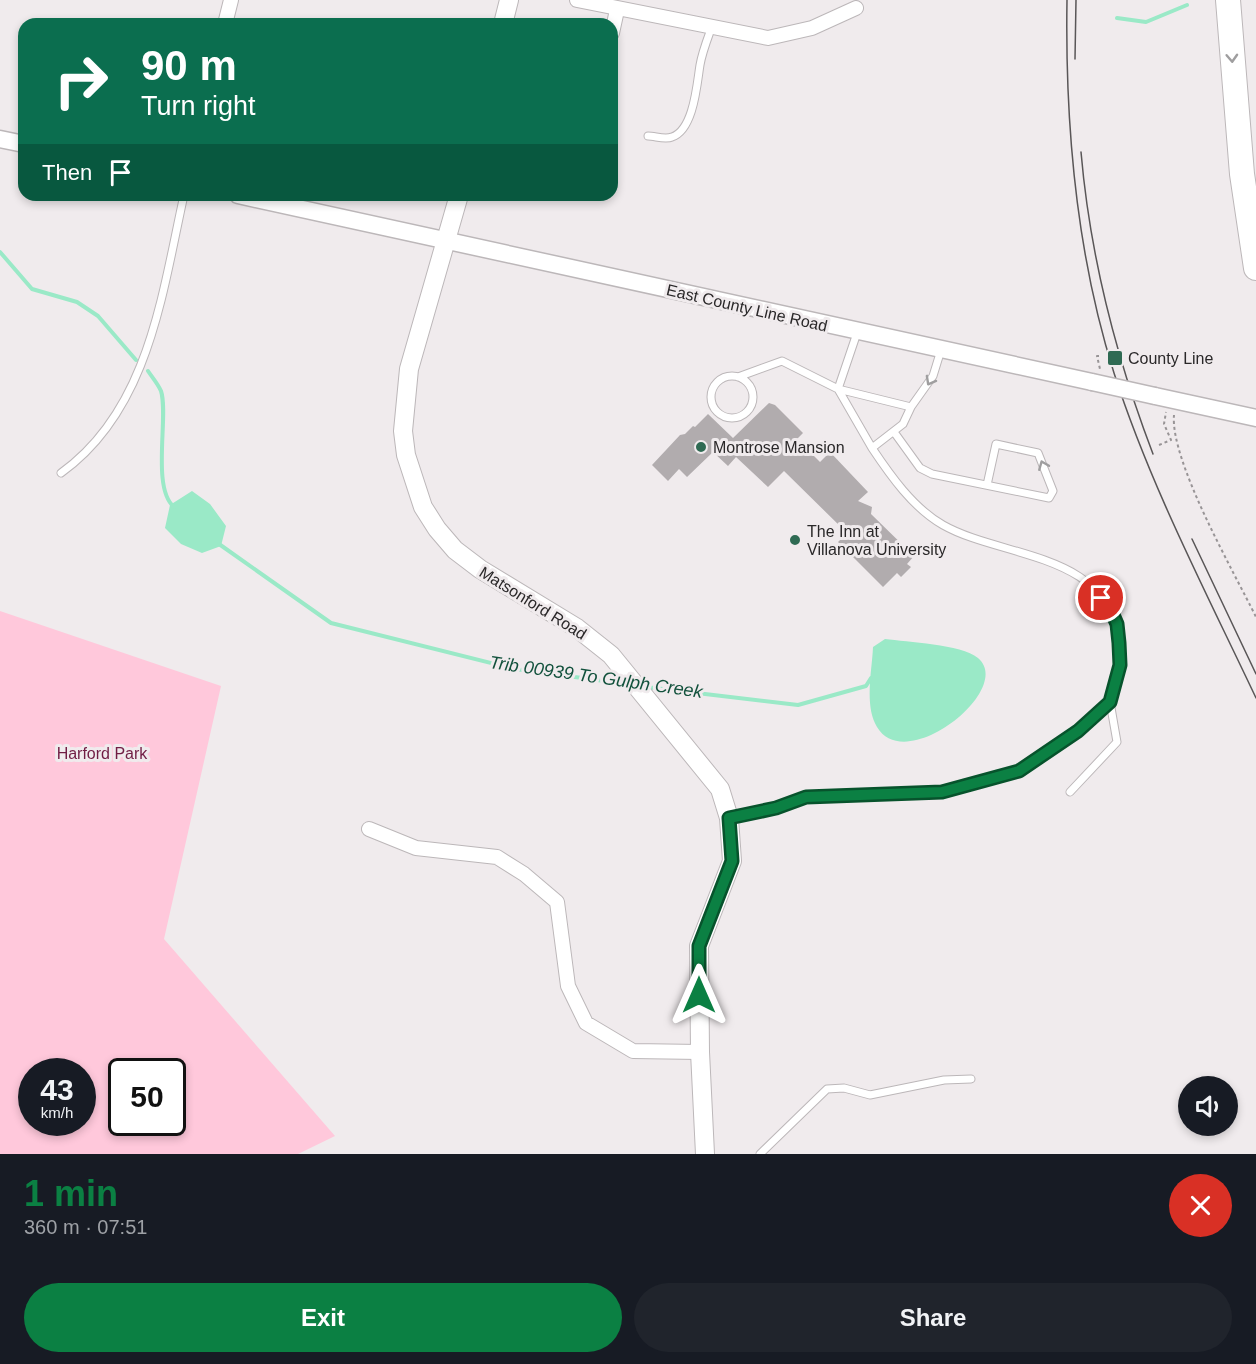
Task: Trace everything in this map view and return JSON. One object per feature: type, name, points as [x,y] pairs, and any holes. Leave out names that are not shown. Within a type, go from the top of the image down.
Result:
[{"type":"highway","points":[[1228,0],[1242,174],[1256,268]]},
{"type":"main road","points":[[504,18],[509,0]]},
{"type":"main road","name":"Matsonford Road","points":[[457,201],[409,369],[403,431],[406,455],[423,507],[455,550],[480,569],[577,628],[610,655],[720,789],[729,818],[732,861],[699,946],[700,1052],[705,1154]]},
{"type":"street","points":[[226,18],[231,0]]},
{"type":"street","points":[[576,0],[617,10],[768,38],[812,28],[856,8]]},
{"type":"street","points":[[615,18],[617,10]]},
{"type":"street","points":[[0,138],[18,142]]},
{"type":"street","name":"East County Line Road","points":[[266,201],[941,351],[1097,379],[1166,399],[1251,417]]},
{"type":"street","points":[[369,829],[416,848],[497,857],[524,874],[557,902],[568,986],[586,1023],[633,1051],[700,1052]]},
{"type":"lane","points":[[648,136],[670,138],[676,135],[689,115],[696,102],[700,63],[711,28]]},
{"type":"lane","points":[[61,473],[84,457],[112,424],[149,349],[183,201]]},
{"type":"lane","points":[[857,333],[838,388],[889,474],[915,502],[941,524],[981,541],[1057,563],[1092,588],[1110,608],[1117,624],[1120,665],[1110,702],[1117,742],[1070,792]]},
{"type":"lane","points":[[872,448],[903,424],[911,407],[933,376],[941,351]]},
{"type":"lane","points":[[738,377],[752,390],[752,403],[739,417],[726,417],[712,404],[712,391],[719,381],[782,362],[838,388],[911,407]]},
{"type":"lane","points":[[894,432],[920,468],[932,474],[1049,498],[1053,491],[1038,453],[996,444],[987,485]]},
{"type":"lane","points":[[729,818],[776,808],[806,797],[942,792],[1019,771],[1078,731],[1110,702]]},
{"type":"lane","points":[[760,1154],[827,1089],[844,1088],[870,1095],[944,1080],[971,1079]]},
{"type":"path","points":[[1097,379],[1096,356],[1099,356]]},
{"type":"path","points":[[1158,445],[1171,440],[1164,424],[1166,399]]},
{"type":"path","points":[[1166,399],[1175,437],[1194,491],[1256,617]]},
{"type":"green space","name":"Harford Park","points":[[0,611],[221,686],[164,939],[335,1136],[298,1154],[0,1154]]},
{"type":"shaded area","points":[[192,491],[210,504],[226,526],[221,546],[202,553],[181,544],[165,528],[170,505]]},
{"type":"shaded area","points":[[885,639],[947,647],[970,653],[978,658],[985,672],[982,689],[970,706],[952,722],[931,735],[910,741],[891,739],[877,727],[873,719],[870,699],[873,647]]},
{"type":"building","points":[[769,403],[775,405],[803,433],[797,439],[820,462],[830,452],[868,492],[858,501],[872,507],[871,514],[914,556],[907,564],[911,567],[901,577],[897,573],[883,587],[838,542],[847,533],[784,471],[768,487],[736,457],[728,466],[713,452],[687,477],[679,469],[668,481],[652,465],[680,435],[685,434],[693,426],[695,427],[708,414],[733,438]]},
{"type":"waterway","points":[[1117,18],[1146,22],[1187,5]]},
{"type":"waterway","name":"Trib 00939 To Gulph Creek","points":[[0,252],[32,289],[77,302],[98,316],[136,360]]},
{"type":"waterway","name":"Trib 00939 To Gulph Creek","points":[[148,371],[161,391],[163,484],[167,498],[174,507]]},
{"type":"waterway","name":"Trib 00939 To Gulph Creek","points":[[219,544],[331,623],[515,669],[627,684]]},
{"type":"waterway","name":"Trib 00939 To Gulph Creek","points":[[646,687],[798,705],[866,686],[871,678]]},
{"type":"tram line","points":[[1067,0],[1071,141],[1082,235],[1101,328],[1128,415],[1144,456],[1256,698]]},
{"type":"tram line","points":[[1075,59],[1076,0]]},
{"type":"tram line","points":[[1081,152],[1091,229],[1106,306],[1127,381],[1153,454]]},
{"type":"tram line","points":[[1192,539],[1256,674]]},
{"type":"place","name":"County Line","points":[[1115,358]]},
{"type":"place","name":"Montrose Mansion","points":[[701,447]]},
{"type":"place","name":"The Inn at Villanova University","points":[[795,540]]},
{"type":"route","points":[[699,995],[699,946],[732,861],[729,818],[776,808],[806,797],[942,792],[1019,771],[1078,731],[1110,702],[1113,696],[1120,665],[1117,624],[1110,608],[1101,598]]}]
